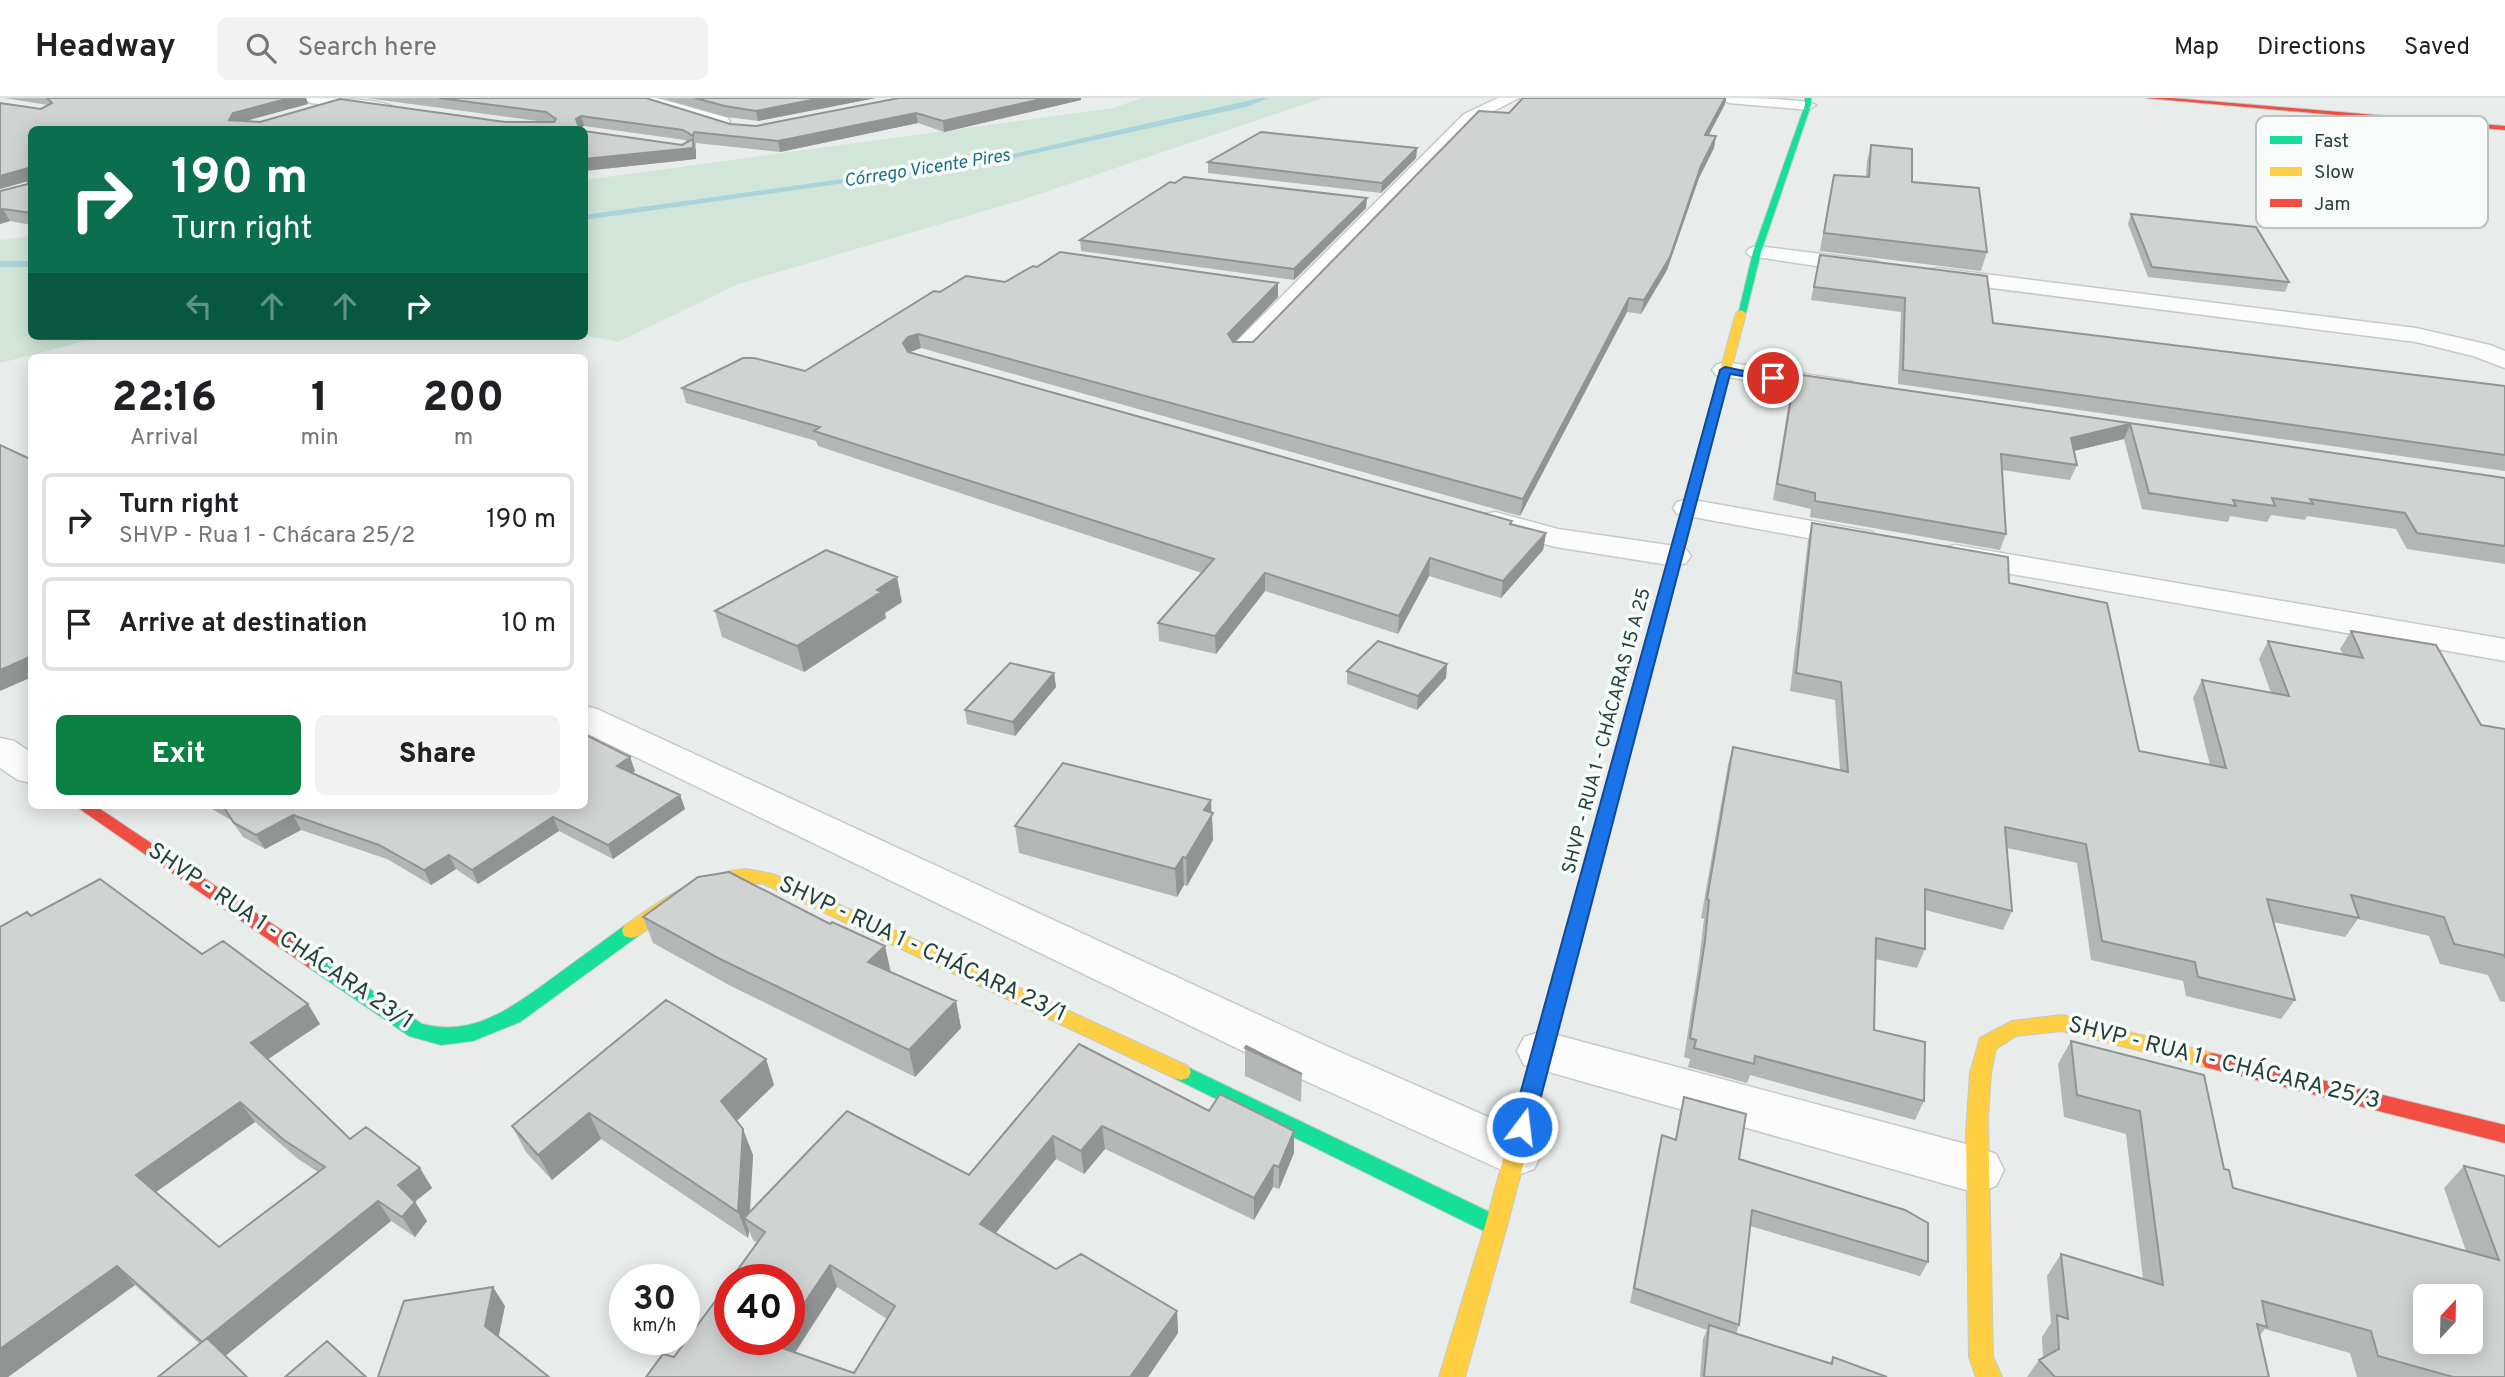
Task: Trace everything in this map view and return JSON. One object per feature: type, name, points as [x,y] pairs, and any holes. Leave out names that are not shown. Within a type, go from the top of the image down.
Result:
[{"type":"street","points":[[640,98],[739,128]]},
{"type":"street","points":[[1242,349],[1470,117],[1511,98]]},
{"type":"street","points":[[1728,98],[1808,102]]},
{"type":"street","points":[[2149,98],[2363,116]]},
{"type":"street","points":[[309,105],[343,102],[397,109]]},
{"type":"street","name":"SHVP - RUA 1 - CHÁCARAS 15 A 25","points":[[1452,1377],[1516,1153],[1757,252],[1808,102]]},
{"type":"street","points":[[1359,199],[1387,202]]},
{"type":"street","points":[[1757,252],[1891,270]]},
{"type":"street","points":[[1918,273],[2416,335],[2481,350],[2505,360]]},
{"type":"street","points":[[1273,287],[1300,291]]},
{"type":"street","points":[[1725,370],[1865,391]]},
{"type":"street","points":[[1688,508],[1889,543]]},
{"type":"street","points":[[1463,512],[1556,538],[1675,556]]},
{"type":"street","points":[[1930,551],[2505,650]]},
{"type":"street","points":[[588,719],[1306,1059],[1516,1153]]},
{"type":"street","points":[[0,750],[28,768]]},
{"type":"street","name":"SHVP - RUA 1 - CHÁCARA 23/1","points":[[88,809],[416,1030],[441,1037],[473,1033],[513,1017],[697,884],[726,875],[756,873],[1270,1114],[1496,1226]]},
{"type":"street","name":"SHVP - RUA 1 - CHÁCARA 25/3","points":[[1989,1377],[1981,1357],[1977,1170],[1979,1064],[1986,1045],[2001,1035],[2029,1024],[2062,1023],[2505,1134]]},
{"type":"street","points":[[1542,1051],[1977,1170]]},
{"type":"green space","points":[[1142,98],[1323,98],[1015,202],[738,284],[618,342],[588,336],[588,180],[1113,108]]},
{"type":"green space","points":[[28,236],[28,340],[89,340],[0,363],[0,240]]},
{"type":"building","points":[[47,98],[290,98],[233,113],[229,120],[260,122],[340,99],[505,122],[554,122],[556,119],[546,112],[439,98],[646,98],[730,124],[756,126],[899,98],[1046,98],[943,121],[916,113],[778,141],[694,132],[693,136],[683,130],[581,116],[576,119],[579,126],[28,126],[28,168],[0,176],[0,103],[41,109],[52,103]]},
{"type":"building","points":[[695,98],[822,98],[756,111]]},
{"type":"building","points":[[1523,98],[1725,98],[1705,135],[1716,136],[1701,166],[1670,257],[1644,300],[1629,298],[1523,499],[918,334],[908,337],[903,343],[908,352],[1512,521],[1510,524],[1546,533],[1503,581],[1430,558],[1399,616],[1265,573],[1215,636],[1158,623],[1214,559],[814,431],[820,427],[682,388],[743,358],[754,358],[805,371],[934,291],[940,292],[966,276],[1005,282],[1033,266],[1037,267],[1060,252],[1278,283],[1228,334],[1233,342],[1253,342],[1479,111],[1509,113]]},
{"type":"building","points":[[588,132],[682,145],[693,139],[693,148],[588,159]]},
{"type":"building","points":[[1261,132],[1417,148],[1382,183],[1208,162]]},
{"type":"building","points":[[1871,145],[1912,149],[1912,182],[1979,188],[1987,252],[1824,233],[1834,175],[1869,177]]},
{"type":"building","points":[[1184,177],[1367,198],[1294,269],[1080,240],[1170,182],[1175,183]]},
{"type":"building","points":[[28,184],[28,212],[0,210],[0,191]]},
{"type":"building","points":[[2131,214],[2256,227],[2289,282],[2152,267]]},
{"type":"building","points":[[1820,255],[1987,276],[1993,323],[2505,386],[2505,455],[1903,370],[1905,298],[1814,287]]},
{"type":"building","points":[[1795,374],[2505,478],[2505,546],[2417,533],[2405,513],[2310,499],[2313,504],[2272,498],[2275,506],[2233,500],[2236,506],[2149,493],[2130,424],[2071,438],[2077,465],[2001,454],[2006,534],[1815,501],[1815,493],[1777,484]]},
{"type":"building","points":[[0,445],[28,458],[28,658],[0,670]]},
{"type":"building","points":[[1812,523],[2008,557],[2009,583],[2107,603],[2139,751],[2226,768],[2202,680],[2289,696],[2268,641],[2363,658],[2351,631],[2436,645],[2481,725],[2505,729],[2505,958],[2504,955],[2454,944],[2444,917],[2351,895],[2359,918],[2267,899],[2295,1000],[2198,977],[2195,962],[2102,941],[2086,844],[2005,827],[2012,911],[1925,889],[1925,949],[1876,938],[1874,1030],[1925,1042],[1924,1101],[1755,1056],[1754,1064],[1694,1048],[1696,1040],[1690,1038],[1705,941],[1707,899],[1733,747],[1848,772],[1841,682],[1796,673]]},
{"type":"building","points":[[826,550],[897,577],[877,590],[881,592],[797,646],[715,611]]},
{"type":"building","points":[[1378,641],[1447,664],[1418,696],[1347,671]]},
{"type":"building","points":[[1010,663],[1054,673],[1013,722],[965,710]]},
{"type":"building","points":[[588,736],[630,757],[617,766],[680,795],[608,845],[553,817],[472,870],[449,855],[424,870],[379,845],[293,815],[256,835],[234,823],[225,809],[588,809]]},
{"type":"building","points":[[1063,763],[1211,800],[1204,810],[1213,813],[1186,858],[1183,857],[1175,869],[1015,826]]},
{"type":"building","points":[[729,872],[830,924],[832,922],[885,946],[868,962],[956,1001],[909,1050],[720,959],[643,917],[698,877]]},
{"type":"building","points":[[100,879],[202,954],[223,941],[308,1004],[251,1043],[350,1139],[366,1127],[420,1168],[398,1185],[415,1202],[402,1217],[378,1201],[202,1342],[117,1266],[0,1349],[0,927],[27,912],[31,916]],"holes":[[[240,1102],[284,1140],[325,1167],[219,1247],[136,1175]]]},
{"type":"building","points":[[666,1000],[766,1059],[721,1101],[743,1129],[738,1212],[589,1113],[538,1155],[512,1126]]},
{"type":"building","points":[[2071,1041],[2204,1075],[2224,1169],[2229,1170],[2233,1188],[2499,1260],[2464,1166],[2505,1176],[2505,1377],[2453,1377],[2378,1356],[2371,1331],[2262,1301],[2267,1327],[2257,1324],[2269,1377],[2055,1377],[2039,1360],[2059,1349],[2057,1315],[2068,1319],[2061,1254],[2163,1285],[2140,1111],[2077,1095]]},
{"type":"building","points":[[1079,1044],[1209,1111],[1220,1094],[1294,1131],[1279,1167],[1274,1165],[1254,1198],[1102,1126],[1081,1151],[1053,1136],[980,1224],[1056,1269],[1081,1254],[1177,1311],[1130,1377],[646,1377],[662,1355],[700,1355],[700,1322],[714,1303],[714,1355],[802,1355],[854,1373],[895,1306],[830,1265],[805,1302],[805,1264],[742,1264],[765,1232],[744,1218],[847,1111],[969,1175]]},
{"type":"building","points":[[1246,1046],[1302,1074],[1245,1048]]},
{"type":"building","points":[[1684,1097],[1746,1114],[1739,1159],[1905,1210],[1928,1223],[1928,1262],[1752,1210],[1739,1325],[1634,1288],[1662,1135],[1676,1140]]},
{"type":"building","points":[[493,1287],[485,1326],[549,1377],[378,1377],[404,1301]]},
{"type":"building","points":[[1709,1325],[1832,1364],[1833,1357],[1887,1377],[1704,1377]]},
{"type":"building","points":[[207,1338],[247,1377],[158,1377],[202,1342]]},
{"type":"building","points":[[327,1341],[366,1377],[285,1377]]},
{"type":"waterway","name":"Córrego Vicente Pires","points":[[588,217],[1000,159],[1246,105],[1266,98]]},
{"type":"waterway","name":"Córrego Vicente Pires","points":[[0,264],[28,264]]},
{"type":"traffic: fast","points":[[1741,313],[1757,252],[1808,105],[1808,98]]},
{"type":"traffic: fast","points":[[315,962],[416,1030],[441,1037],[473,1033],[513,1017],[631,931]]},
{"type":"traffic: fast","points":[[1181,1072],[1496,1226]]},
{"type":"traffic: slow","points":[[1664,600],[1741,313]]},
{"type":"traffic: slow","points":[[631,931],[678,897],[710,881],[727,877],[767,878],[1181,1072]]},
{"type":"traffic: slow","points":[[1452,1377],[1496,1226],[1563,975]]},
{"type":"traffic: slow","points":[[1989,1377],[1981,1357],[1977,1186],[1980,1073],[1987,1044],[2012,1029],[2062,1023],[2212,1061]]},
{"type":"traffic: jam","points":[[2149,98],[2363,116]]},
{"type":"traffic: jam","points":[[2488,127],[2505,128]]},
{"type":"traffic: jam","points":[[1563,975],[1664,600]]},
{"type":"traffic: jam","points":[[88,809],[315,962]]},
{"type":"traffic: jam","points":[[2212,1061],[2505,1134]]},
{"type":"route","points":[[1522,1127],[1725,370],[1773,378]]}]
